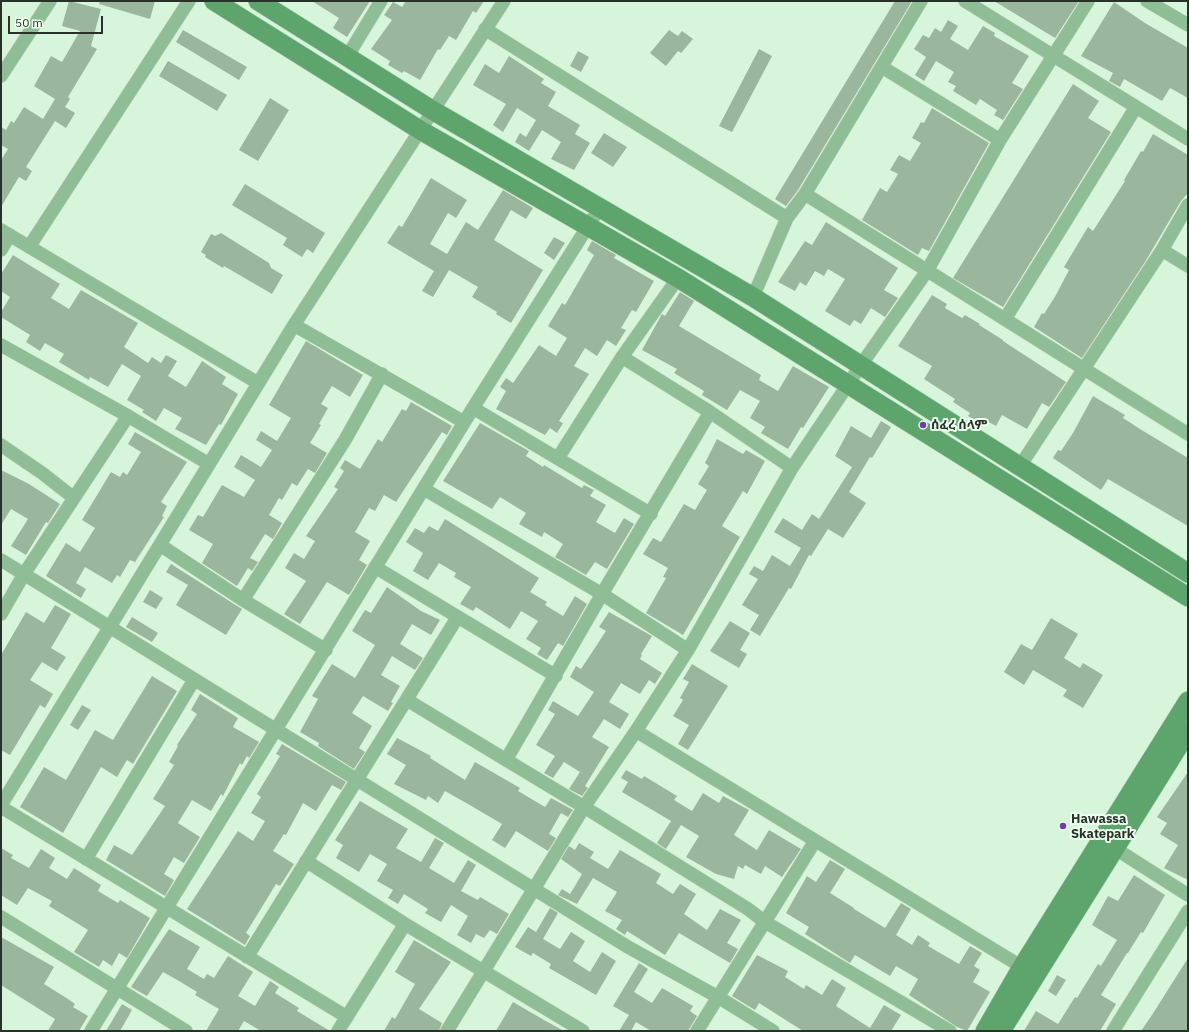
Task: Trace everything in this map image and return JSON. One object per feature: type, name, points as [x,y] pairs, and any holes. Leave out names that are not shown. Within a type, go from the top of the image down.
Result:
[{"type":"main road","points":[[214,1],[420,130],[678,278],[1188,597]]},
{"type":"main road","points":[[258,1],[432,110],[753,297],[1188,573]]},
{"type":"main road","points":[[1001,1031],[1188,701]]},
{"type":"main road","points":[[985,1031],[1022,967],[1188,731]]},
{"type":"street","points":[[1,76],[50,1]]},
{"type":"street","points":[[29,247],[189,1]]},
{"type":"street","points":[[347,57],[381,1]]},
{"type":"street","points":[[346,1017],[1,806],[294,325],[504,1]]},
{"type":"street","points":[[753,297],[787,218],[805,194],[921,1]]},
{"type":"street","points":[[965,1],[1188,139]]},
{"type":"street","points":[[447,1031],[584,807],[636,731],[688,650],[792,468],[861,365],[927,272],[1000,140],[1088,1]]},
{"type":"street","points":[[1147,1],[1188,24]]},
{"type":"street","points":[[485,29],[787,218]]},
{"type":"street","points":[[882,67],[1000,140]]},
{"type":"street","points":[[1005,319],[1136,107]]},
{"type":"street","points":[[805,194],[927,272],[1005,319],[1188,434]]},
{"type":"street","points":[[1020,466],[1162,250],[1188,206]]},
{"type":"street","points":[[91,1031],[118,989],[275,728],[326,650],[464,422],[600,207]]},
{"type":"street","points":[[1,250],[5,233],[258,383]]},
{"type":"street","points":[[1162,250],[1188,266]]},
{"type":"street","points":[[558,458],[622,357],[678,278]]},
{"type":"street","points":[[294,325],[464,422]]},
{"type":"street","points":[[1,345],[128,416],[209,464]]},
{"type":"street","points":[[622,357],[710,412],[792,468]]},
{"type":"street","points":[[243,600],[345,440],[382,374]]},
{"type":"street","points":[[473,408],[651,514]]},
{"type":"street","points":[[506,760],[710,412]]},
{"type":"street","points":[[1,614],[24,574],[128,416]]},
{"type":"street","points":[[1,445],[42,473],[74,498]]},
{"type":"street","points":[[424,489],[602,594],[688,650]]},
{"type":"street","points":[[160,545],[243,600],[326,650]]},
{"type":"street","points":[[1,560],[628,947],[718,997],[773,1031]]},
{"type":"street","points":[[375,567],[457,618],[556,676]]},
{"type":"street","points":[[247,957],[457,618]]},
{"type":"street","points":[[86,859],[194,680]]},
{"type":"street","points":[[407,700],[584,807],[748,909],[765,922],[950,1031]]},
{"type":"street","points":[[636,731],[1022,967]]},
{"type":"street","points":[[697,1031],[815,841]]},
{"type":"street","points":[[1108,844],[1188,895]]},
{"type":"street","points":[[306,861],[405,924],[484,971],[564,1026],[583,1031]]},
{"type":"street","points":[[1113,1031],[1188,911]]},
{"type":"street","points":[[1,917],[186,1031]]},
{"type":"street","points":[[338,1031],[405,924]]},
{"type":"building","points":[[69,1],[101,9],[91,46],[97,49],[68,97],[70,99],[65,107],[75,113],[66,128],[55,121],[26,167],[32,171],[26,181],[19,177],[1,207],[1,160],[8,149],[1,145],[1,127],[6,130],[11,121],[14,123],[24,107],[43,119],[55,99],[34,86],[51,56],[62,62],[80,31],[62,26]]},
{"type":"building","points":[[100,1],[155,1],[150,19],[99,4]]},
{"type":"building","points":[[312,1],[370,1],[347,37],[333,28],[339,18]]},
{"type":"building","points":[[406,1],[484,1],[476,13],[473,11],[456,40],[449,36],[440,50],[438,49],[420,80],[404,71],[402,73],[388,65],[390,61],[371,49],[392,20],[384,15],[393,2],[402,7]]},
{"type":"building","points":[[895,1],[912,1],[798,190],[786,206],[775,199]]},
{"type":"building","points":[[994,1],[1079,1],[1055,38]]},
{"type":"building","points":[[1114,2],[1145,23],[1188,48],[1188,98],[1170,88],[1162,101],[1124,79],[1120,87],[1109,81],[1113,73],[1081,56]]},
{"type":"building","points":[[948,20],[958,26],[950,39],[968,50],[983,26],[995,33],[994,36],[1029,56],[1012,83],[1023,89],[1003,120],[994,115],[997,110],[980,99],[976,105],[953,91],[956,86],[948,82],[954,72],[936,61],[924,81],[915,75],[926,57],[914,49],[923,35],[929,38],[935,28],[941,32]]},
{"type":"building","points":[[183,30],[247,67],[239,80],[176,42]]},
{"type":"building","points":[[669,30],[678,36],[682,31],[693,39],[681,53],[678,51],[666,66],[650,53]]},
{"type":"building","points":[[759,49],[772,56],[732,132],[719,126]]},
{"type":"building","points":[[578,51],[589,57],[581,72],[570,66]]},
{"type":"building","points":[[509,56],[544,79],[541,83],[556,92],[548,106],[580,125],[575,134],[590,143],[574,170],[551,159],[561,142],[542,130],[529,151],[515,142],[520,133],[526,137],[536,120],[517,108],[503,132],[493,125],[506,104],[473,85],[485,64],[499,73]]},
{"type":"building","points":[[168,61],[227,95],[217,111],[159,76]]},
{"type":"building","points":[[1073,84],[1099,101],[1088,118],[1111,132],[1003,307],[953,278]]},
{"type":"building","points":[[270,98],[289,110],[258,161],[239,150]]},
{"type":"building","points":[[932,108],[989,143],[929,251],[922,248],[918,255],[862,220],[880,188],[887,192],[898,174],[890,170],[899,155],[910,161],[921,143],[912,138],[921,122],[924,123]]},
{"type":"building","points":[[604,133],[627,147],[613,167],[591,153]]},
{"type":"building","points":[[1153,134],[1188,155],[1188,193],[1181,201],[1145,262],[1082,358],[1034,327],[1042,313],[1044,314],[1056,295],[1069,270],[1064,267],[1088,227],[1093,231],[1125,181],[1124,180],[1141,151],[1143,152]]},
{"type":"building","points":[[431,178],[467,200],[456,218],[448,213],[430,244],[447,254],[466,222],[478,230],[503,190],[533,208],[526,219],[511,210],[494,240],[543,270],[511,323],[496,314],[497,312],[472,297],[478,287],[449,270],[433,297],[422,291],[434,271],[387,243],[399,225],[402,227]]},
{"type":"building","points":[[245,184],[325,233],[313,253],[307,249],[302,257],[283,245],[287,238],[232,205]]},
{"type":"building","points":[[826,222],[898,268],[884,290],[898,298],[885,317],[871,308],[861,324],[854,320],[850,326],[825,311],[845,279],[828,269],[824,276],[815,271],[806,286],[800,282],[795,291],[778,282],[805,241],[812,245]]},
{"type":"building","points":[[221,233],[269,263],[271,268],[283,275],[272,294],[224,266],[223,268],[205,257],[206,255],[201,252],[211,234],[215,236]]},
{"type":"building","points":[[554,237],[565,243],[554,260],[544,253]]},
{"type":"building","points":[[592,241],[616,255],[614,258],[654,281],[636,312],[632,310],[621,328],[626,330],[616,346],[607,340],[597,356],[585,348],[574,366],[589,374],[559,421],[563,423],[557,433],[550,428],[545,435],[496,409],[506,391],[500,387],[506,378],[513,383],[539,345],[556,356],[567,338],[548,326],[562,303],[565,305],[594,255],[587,250]]},
{"type":"building","points":[[13,255],[60,284],[51,298],[69,309],[81,290],[138,323],[124,347],[148,363],[152,357],[161,363],[166,355],[177,361],[168,376],[186,387],[202,361],[226,377],[222,384],[238,394],[221,425],[219,424],[206,445],[175,429],[182,418],[164,408],[156,421],[142,412],[144,410],[127,400],[141,376],[122,364],[108,387],[90,377],[89,380],[59,362],[64,354],[45,343],[40,351],[26,342],[30,335],[1,317],[1,312],[10,297],[1,291],[1,274]]},
{"type":"building","points":[[680,292],[694,301],[679,326],[761,375],[759,380],[778,391],[793,366],[829,387],[803,428],[801,427],[788,449],[761,433],[765,427],[750,418],[760,401],[740,390],[727,410],[702,395],[704,391],[674,373],[677,369],[642,350],[662,314],[665,316]]},
{"type":"building","points":[[932,295],[947,304],[945,308],[962,318],[965,315],[980,324],[979,325],[1066,382],[1049,407],[1042,403],[1027,429],[1002,415],[996,426],[985,420],[982,424],[968,416],[970,413],[953,402],[955,399],[924,379],[932,366],[898,346]]},
{"type":"building","points":[[306,341],[363,375],[350,397],[332,386],[321,404],[328,408],[319,424],[321,425],[310,443],[327,453],[315,473],[308,469],[297,486],[292,483],[282,500],[279,498],[269,515],[282,523],[273,539],[265,534],[250,558],[258,562],[252,571],[248,568],[237,586],[202,563],[213,544],[189,530],[198,515],[203,517],[222,485],[244,497],[255,480],[234,467],[241,455],[261,467],[272,450],[256,440],[261,431],[277,441],[291,418],[269,405]]},
{"type":"building","points":[[1093,396],[1125,415],[1123,418],[1188,458],[1188,526],[1108,479],[1101,490],[1053,458],[1058,450],[1061,451],[1073,433]]},
{"type":"building","points":[[411,402],[452,426],[447,435],[442,432],[396,502],[384,495],[375,511],[369,508],[355,532],[370,541],[359,560],[367,565],[349,595],[327,582],[300,624],[284,614],[306,581],[285,568],[294,553],[304,559],[315,541],[306,536],[338,489],[334,487],[344,471],[340,468],[345,460],[360,469],[378,439],[382,442],[402,409],[406,411]]},
{"type":"building","points":[[881,421],[891,427],[872,458],[870,457],[849,492],[866,503],[843,538],[828,529],[811,556],[809,555],[791,589],[789,588],[760,636],[750,630],[759,615],[742,605],[758,579],[749,574],[754,566],[763,571],[772,555],[790,566],[801,548],[774,532],[783,518],[802,530],[812,514],[819,519],[852,467],[835,456],[851,426],[871,438]]},
{"type":"building","points":[[480,423],[529,451],[526,456],[543,467],[544,465],[582,488],[584,485],[594,490],[590,496],[606,505],[596,522],[615,533],[624,518],[634,524],[607,569],[595,562],[586,575],[555,557],[563,544],[544,532],[542,537],[519,524],[526,513],[500,497],[492,509],[443,481]]},
{"type":"building","points":[[135,432],[187,462],[161,502],[167,506],[162,516],[164,517],[135,562],[130,560],[120,577],[117,575],[112,583],[85,567],[76,583],[86,589],[81,598],[46,576],[66,543],[80,552],[95,528],[82,520],[111,472],[120,477],[123,472],[127,475],[141,452],[128,444]]},
{"type":"building","points":[[717,439],[743,454],[746,450],[765,461],[747,494],[743,491],[722,526],[740,537],[683,635],[646,613],[666,578],[663,577],[668,568],[643,554],[653,538],[661,542],[684,504],[695,510],[707,490],[698,484],[709,466],[705,463]]},
{"type":"building","points":[[1,470],[29,484],[60,504],[48,523],[46,522],[26,555],[11,546],[28,519],[11,509],[1,525]]},
{"type":"building","points":[[445,519],[539,578],[530,592],[547,602],[545,605],[563,616],[575,596],[587,604],[563,646],[558,643],[547,660],[537,654],[541,648],[526,639],[538,621],[521,611],[510,629],[476,607],[473,611],[460,604],[471,587],[454,577],[456,573],[439,563],[428,580],[413,571],[423,553],[406,542],[415,528],[424,533],[429,526],[438,531]]},
{"type":"building","points":[[171,564],[242,609],[226,635],[176,605],[188,585],[166,572]]},
{"type":"building","points":[[387,587],[421,611],[440,620],[431,635],[412,624],[400,644],[423,658],[415,670],[392,656],[381,675],[400,686],[388,711],[363,696],[352,713],[372,726],[359,748],[365,752],[354,769],[318,746],[319,743],[300,732],[318,699],[312,696],[332,664],[355,678],[375,645],[352,631],[365,610],[371,613]]},
{"type":"building","points":[[150,590],[163,598],[156,609],[143,602]]},
{"type":"building","points":[[55,605],[71,614],[51,648],[66,657],[57,671],[42,662],[30,680],[53,694],[45,708],[40,705],[10,755],[1,750],[1,655],[26,612],[44,623]]},
{"type":"building","points":[[609,612],[652,636],[641,654],[640,659],[662,673],[655,684],[649,680],[640,694],[621,683],[609,702],[629,714],[620,729],[604,719],[592,737],[609,747],[585,786],[588,788],[582,796],[569,789],[580,772],[564,762],[553,778],[544,773],[555,756],[536,745],[555,714],[548,710],[553,701],[578,716],[594,692],[570,677],[576,666],[581,669],[606,631],[599,627]]},
{"type":"building","points":[[132,617],[158,633],[152,642],[126,627]]},
{"type":"building","points":[[1051,618],[1078,634],[1064,658],[1080,668],[1083,663],[1103,675],[1083,708],[1063,696],[1067,690],[1033,670],[1024,685],[1004,672],[1021,644],[1032,650]]},
{"type":"building","points":[[730,621],[750,633],[740,650],[747,654],[739,668],[710,651]]},
{"type":"building","points":[[692,664],[728,686],[688,750],[678,744],[689,725],[673,716],[683,700],[680,698],[689,682],[683,679]]},
{"type":"building","points":[[152,676],[177,691],[133,764],[127,760],[117,777],[101,767],[63,833],[20,807],[44,767],[66,780],[95,730],[113,740]]},
{"type":"building","points":[[200,694],[238,718],[233,727],[259,742],[249,758],[247,756],[242,765],[240,763],[223,796],[221,794],[211,811],[192,800],[178,823],[200,837],[184,863],[174,857],[164,874],[174,880],[165,896],[106,860],[114,845],[132,855],[165,806],[153,799],[174,765],[169,762],[178,746],[177,745],[197,714],[191,710]]},
{"type":"building","points":[[82,705],[91,710],[78,730],[70,725]]},
{"type":"building","points":[[397,738],[431,756],[430,758],[465,780],[475,762],[520,788],[518,791],[545,807],[551,798],[573,810],[568,817],[561,813],[549,834],[556,838],[548,851],[516,831],[505,848],[492,840],[502,824],[468,804],[445,791],[438,803],[428,796],[426,800],[394,784],[406,765],[387,754]]},
{"type":"building","points":[[282,744],[346,782],[341,790],[332,785],[316,811],[303,803],[286,835],[284,834],[273,851],[294,864],[280,886],[276,884],[246,933],[250,936],[245,945],[187,909],[238,831],[253,841],[265,821],[251,813],[261,797],[257,794],[280,756],[276,754]]},
{"type":"building","points":[[626,770],[642,779],[644,776],[677,796],[674,800],[692,811],[703,793],[719,803],[723,796],[749,810],[734,835],[757,850],[769,830],[801,849],[782,877],[765,866],[761,874],[745,865],[743,869],[738,866],[734,879],[716,874],[686,857],[699,836],[681,825],[666,849],[657,843],[671,821],[622,792],[628,782],[621,778]]},
{"type":"building","points":[[1188,772],[1188,880],[1164,868],[1178,845],[1160,834],[1167,823],[1157,817]]},
{"type":"building","points":[[360,801],[408,829],[396,848],[421,862],[435,838],[444,843],[429,868],[454,883],[468,860],[476,865],[461,891],[478,900],[480,897],[509,914],[497,934],[490,930],[484,938],[476,934],[471,943],[457,935],[468,916],[451,905],[441,922],[425,913],[428,909],[404,894],[398,904],[388,898],[393,890],[377,881],[387,864],[370,854],[359,872],[336,858],[343,845],[335,840]]},
{"type":"building","points":[[579,843],[594,852],[590,858],[608,869],[620,850],[661,874],[656,883],[673,894],[680,884],[696,894],[684,914],[707,930],[720,909],[741,920],[727,943],[738,949],[730,963],[679,933],[665,955],[627,931],[625,935],[616,929],[622,920],[605,911],[617,892],[593,878],[577,904],[558,895],[562,889],[570,894],[569,896],[582,874],[561,859],[569,846],[575,850]]},
{"type":"building","points":[[1,848],[13,855],[11,858],[29,868],[41,849],[55,858],[49,868],[67,879],[74,868],[101,885],[98,891],[118,903],[120,900],[150,918],[127,958],[119,953],[112,966],[103,960],[99,967],[74,952],[88,930],[49,906],[52,901],[28,888],[17,905],[1,895]]},
{"type":"building","points":[[830,860],[845,869],[830,893],[885,928],[901,903],[911,909],[896,935],[912,945],[918,935],[930,943],[928,946],[959,964],[970,946],[982,953],[974,966],[980,970],[973,982],[990,992],[967,1031],[957,1027],[909,995],[918,979],[896,966],[890,976],[855,955],[850,963],[805,934],[809,927],[786,913],[807,876],[816,882]]},
{"type":"building","points":[[1134,875],[1165,895],[1143,933],[1141,932],[1101,995],[1116,1004],[1100,1031],[1024,1031],[1036,1011],[1058,1024],[1075,997],[1077,998],[1098,964],[1101,966],[1117,940],[1092,925],[1108,896],[1118,901]]},
{"type":"building","points":[[550,908],[558,913],[543,939],[560,949],[571,932],[585,941],[573,961],[590,972],[602,952],[616,961],[596,995],[549,968],[551,964],[533,953],[531,956],[515,947],[528,927],[536,932]]},
{"type":"building","points":[[169,929],[200,947],[187,969],[204,979],[207,974],[214,978],[228,956],[253,972],[238,996],[255,1006],[270,981],[279,987],[275,993],[299,1008],[297,1011],[330,1031],[261,1031],[244,1021],[238,1031],[206,1031],[219,1009],[195,995],[197,992],[179,981],[163,972],[147,996],[131,987]]},
{"type":"building","points":[[1,937],[54,967],[44,984],[75,1004],[73,1007],[88,1016],[79,1031],[48,1031],[55,1019],[1,985]]},
{"type":"building","points":[[414,940],[451,962],[419,1009],[442,1023],[439,1031],[384,1031],[392,1017],[395,1019],[415,984],[395,972]]},
{"type":"building","points":[[757,955],[788,971],[785,977],[804,989],[806,985],[822,995],[832,979],[846,988],[836,1006],[870,1028],[884,1005],[901,1015],[891,1031],[803,1031],[759,1003],[755,1010],[732,996]]},
{"type":"building","points":[[1188,958],[1188,1031],[1141,1031],[1152,1015]]},
{"type":"building","points":[[639,963],[648,969],[634,992],[652,1003],[662,988],[693,1006],[690,1011],[697,1016],[688,1031],[651,1031],[636,1022],[631,1031],[619,1031],[629,1015],[613,1006]]},
{"type":"building","points":[[1057,975],[1066,980],[1056,996],[1048,991]]},
{"type":"building","points":[[513,1002],[544,1020],[564,1031],[496,1031]]},
{"type":"building","points":[[122,1004],[132,1010],[120,1031],[106,1031]]},
{"type":"place","name":"ሰፈረ ሰላም","points":[[923,425]]},
{"type":"place","name":"Hawassa Skatepark","points":[[1063,826]]}]
